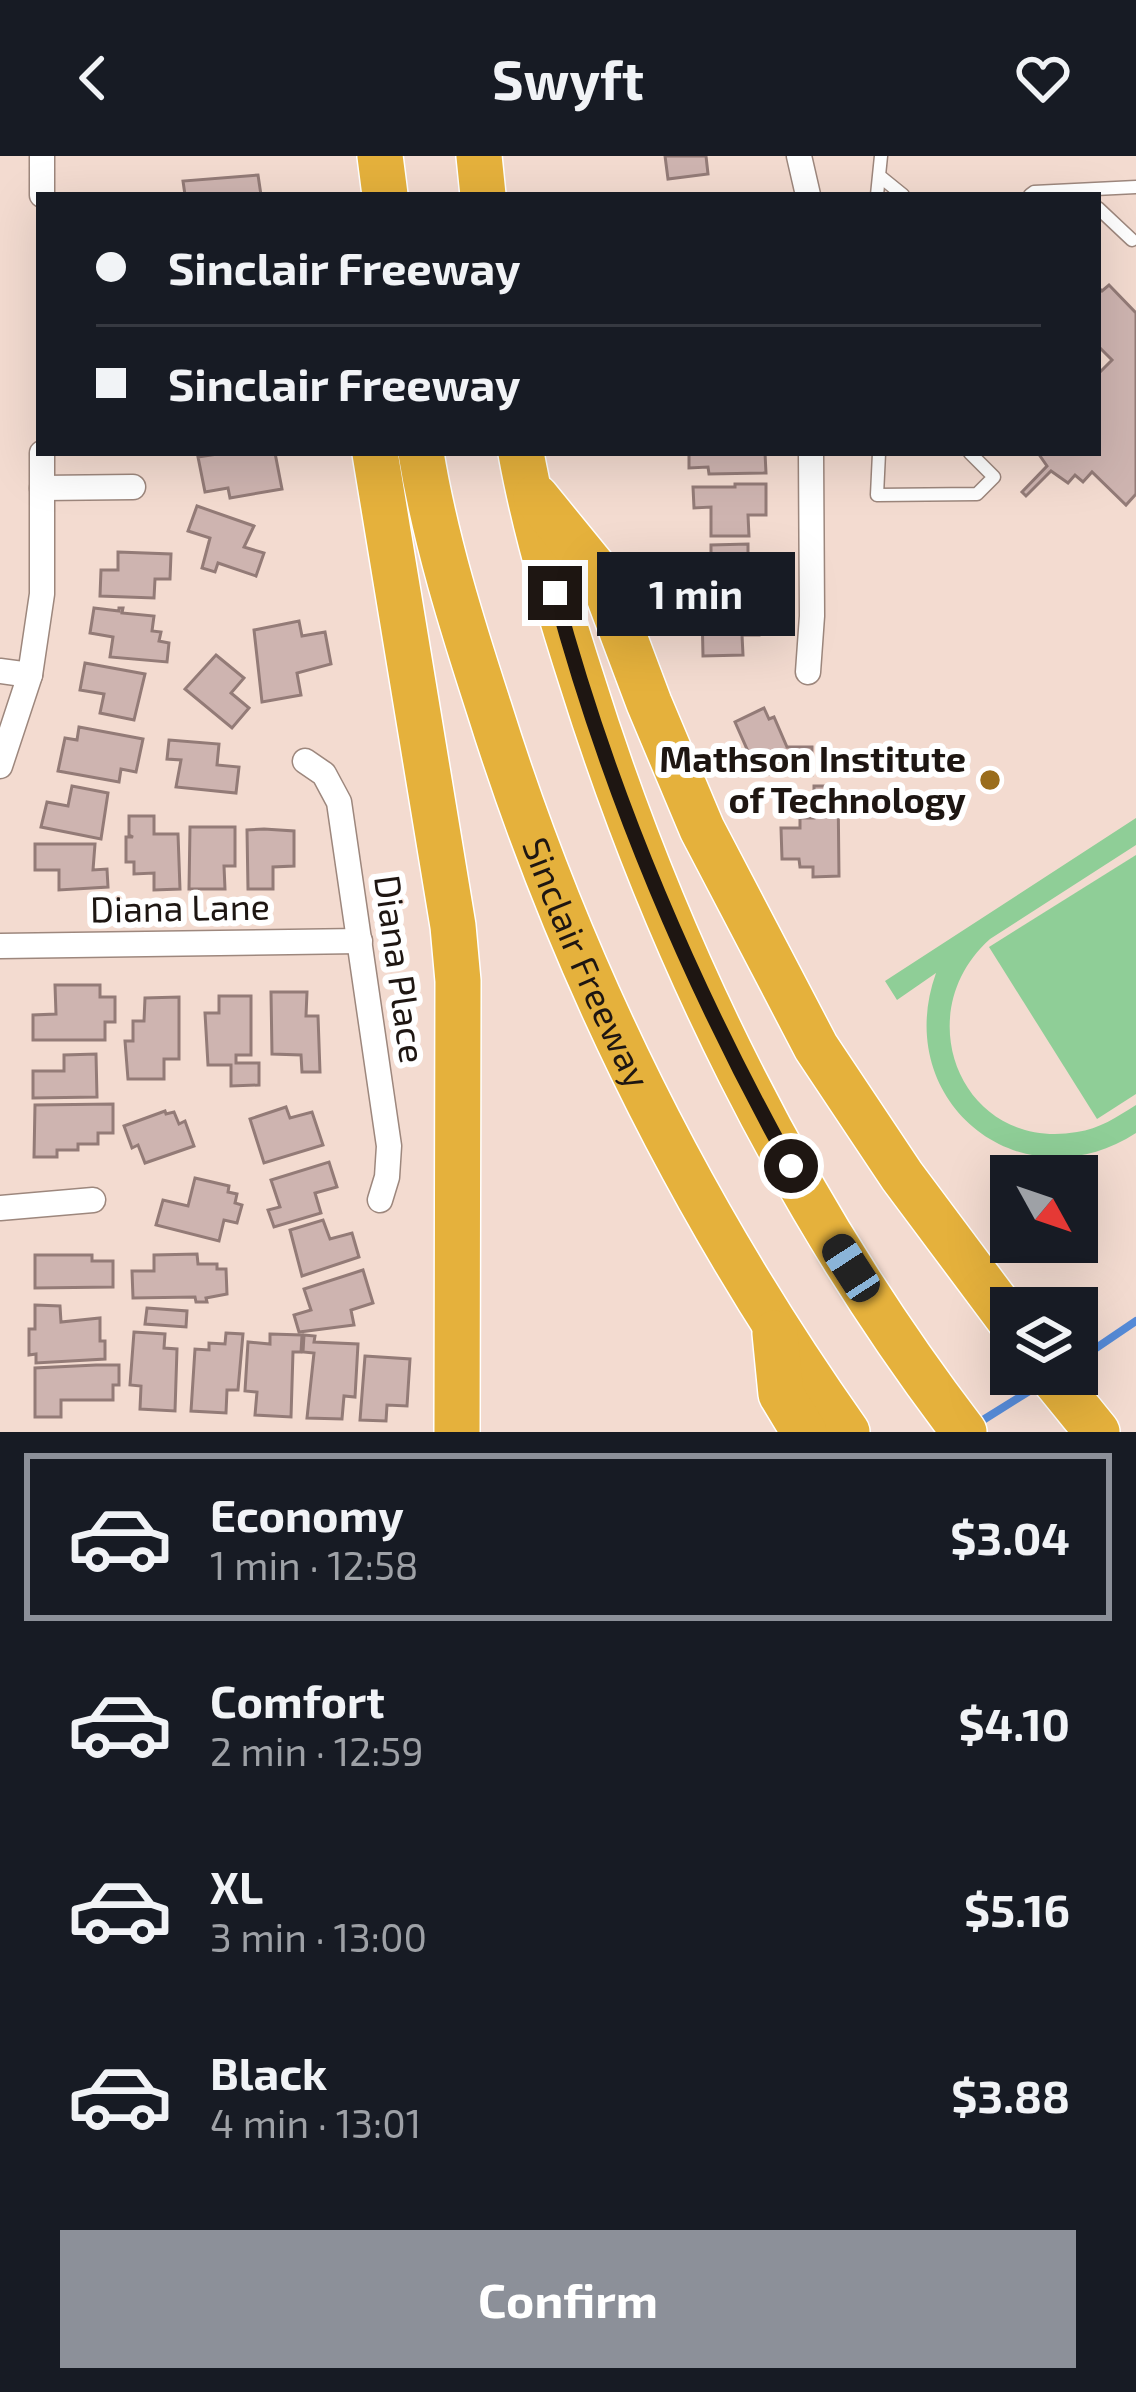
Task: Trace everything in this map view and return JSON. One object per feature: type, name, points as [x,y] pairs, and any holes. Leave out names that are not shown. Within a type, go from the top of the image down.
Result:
[{"type":"highway","points":[[380,156],[385,192]]},
{"type":"highway","points":[[479,156],[483,192]]},
{"type":"highway","points":[[375,456],[455,944],[457,1432]]},
{"type":"highway","name":"Sinclair Freeway","points":[[422,456],[470,650],[527,831],[572,942],[642,1091],[775,1330],[848,1432]]},
{"type":"highway","points":[[524,469],[602,578],[703,829],[816,1047],[902,1176],[990,1294]]},
{"type":"highway","points":[[524,469],[565,629],[615,787],[674,934],[751,1094],[832,1237],[956,1422]]},
{"type":"highway","points":[[775,1330],[781,1394],[804,1432]]},
{"type":"highway","points":[[1067,1395],[1097,1432]]},
{"type":"street","points":[[42,156],[42,192]]},
{"type":"street","points":[[799,156],[807,192]]},
{"type":"street","points":[[0,766],[30,675],[42,594],[42,456]]},
{"type":"street","points":[[808,672],[811,456]]},
{"type":"street","points":[[42,488],[134,487]]},
{"type":"street","points":[[0,671],[30,675]]},
{"type":"street","name":"Diana Place","points":[[305,761],[324,773],[339,802],[389,1145],[380,1200]]},
{"type":"street","name":"Diana Lane","points":[[0,946],[360,941]]},
{"type":"street","points":[[0,1208],[93,1200]]},
{"type":"lane","points":[[878,192],[881,156]]},
{"type":"lane","points":[[881,178],[900,192]]},
{"type":"lane","points":[[1081,192],[1136,188]]},
{"type":"lane","points":[[1101,211],[1132,240]]},
{"type":"lane","points":[[879,456],[877,495],[977,494],[994,477],[973,456]]},
{"type":"green space","points":[[1136,818],[1136,845],[990,939],[965,970],[952,1004],[950,1038],[959,1071],[977,1099],[1003,1121],[1037,1133],[1077,1132],[1136,1105],[1136,1133],[1093,1153],[1040,1155],[1010,1149],[976,1129],[949,1100],[932,1063],[927,1020],[936,973],[897,1000],[885,981]]},
{"type":"green space","points":[[1136,855],[1136,1094],[1097,1119],[989,947]]},
{"type":"building","points":[[665,156],[706,156],[708,174],[668,179]]},
{"type":"building","points":[[258,175],[261,192],[185,192],[183,181]]},
{"type":"building","points":[[1109,285],[1136,313],[1136,494],[1126,505],[1092,472],[1083,482],[1075,475],[1068,483],[1051,471],[1026,496],[1022,492],[1047,466],[1040,456],[1101,456],[1101,371],[1112,360],[1101,349],[1102,291]]},
{"type":"building","points":[[276,456],[282,489],[230,498],[228,488],[205,492],[198,457]]},
{"type":"building","points":[[689,456],[765,456],[766,473],[709,474],[708,467],[689,468]]},
{"type":"building","points":[[766,484],[766,515],[748,515],[749,536],[711,536],[711,507],[694,508],[693,487]]},
{"type":"building","points":[[197,506],[254,526],[244,547],[264,553],[256,576],[218,563],[215,572],[202,568],[210,538],[188,531]]},
{"type":"building","points":[[748,544],[748,569],[767,569],[767,593],[711,593],[711,545]]},
{"type":"building","points":[[118,552],[171,554],[170,579],[155,579],[154,598],[100,596],[101,570],[118,570]]},
{"type":"building","points":[[94,608],[123,608],[122,613],[154,616],[152,631],[161,632],[159,641],[169,643],[167,662],[110,657],[113,637],[90,633]]},
{"type":"building","points":[[759,609],[759,635],[742,635],[743,655],[703,656],[702,610]]},
{"type":"building","points":[[299,621],[302,636],[325,632],[331,664],[297,673],[301,695],[262,702],[254,630]]},
{"type":"building","points":[[216,655],[244,678],[231,693],[249,708],[232,728],[185,689]]},
{"type":"building","points":[[85,663],[145,674],[134,720],[100,713],[104,694],[80,690]]},
{"type":"building","points":[[764,708],[769,719],[774,717],[787,747],[812,747],[812,775],[758,774],[735,722]]},
{"type":"building","points":[[79,727],[143,739],[136,772],[121,769],[119,782],[58,771],[65,738],[77,740]]},
{"type":"building","points":[[169,740],[219,744],[217,765],[239,767],[236,793],[176,787],[181,760],[167,759]]},
{"type":"building","points":[[72,786],[108,793],[101,839],[41,827],[47,802],[68,806]]},
{"type":"building","points":[[814,786],[838,786],[839,876],[813,877],[813,867],[800,867],[799,859],[782,859],[781,828],[800,828],[800,818],[814,818]]},
{"type":"building","points":[[129,816],[154,816],[154,834],[178,834],[180,889],[154,890],[154,873],[134,874],[134,862],[126,862],[126,837],[133,837]]},
{"type":"building","points":[[190,827],[235,827],[235,866],[224,866],[225,889],[189,889]]},
{"type":"building","points":[[247,830],[294,831],[294,866],[273,867],[273,889],[248,889]]},
{"type":"building","points":[[35,844],[95,844],[93,870],[107,869],[108,887],[59,890],[59,870],[35,870]]},
{"type":"building","points":[[55,985],[100,985],[100,997],[115,997],[115,1022],[105,1022],[105,1040],[33,1040],[33,1015],[56,1014]]},
{"type":"building","points":[[271,992],[307,992],[306,1016],[318,1016],[320,1072],[302,1072],[301,1055],[272,1054]]},
{"type":"building","points":[[219,996],[251,996],[251,1055],[236,1055],[236,1063],[259,1063],[259,1085],[231,1086],[231,1065],[208,1065],[205,1013],[219,1013]]},
{"type":"building","points":[[179,997],[179,1059],[164,1059],[164,1079],[128,1079],[125,1041],[133,1041],[133,1021],[144,1021],[145,998]]},
{"type":"building","points":[[96,1054],[97,1097],[33,1098],[33,1071],[64,1071],[64,1055]]},
{"type":"building","points":[[113,1104],[113,1133],[98,1133],[98,1144],[57,1150],[57,1157],[34,1157],[35,1105]]},
{"type":"building","points":[[286,1107],[290,1118],[312,1112],[323,1145],[264,1163],[250,1119]]},
{"type":"building","points":[[174,1112],[179,1124],[185,1121],[194,1146],[145,1163],[138,1145],[132,1148],[124,1126]]},
{"type":"building","points":[[329,1162],[337,1187],[315,1193],[321,1213],[274,1227],[268,1210],[280,1207],[271,1180]]},
{"type":"building","points":[[195,1178],[229,1186],[228,1192],[237,1194],[235,1203],[242,1205],[237,1223],[224,1220],[219,1241],[156,1225],[163,1200],[188,1206]]},
{"type":"building","points":[[323,1220],[330,1239],[352,1233],[359,1257],[302,1276],[290,1230]]},
{"type":"building","points":[[197,1254],[198,1264],[226,1269],[227,1294],[206,1298],[207,1302],[196,1302],[195,1297],[133,1298],[132,1271],[154,1271],[154,1255]]},
{"type":"building","points":[[35,1255],[92,1255],[92,1261],[113,1261],[113,1287],[35,1288]]},
{"type":"building","points":[[363,1270],[373,1303],[351,1310],[354,1325],[299,1332],[294,1315],[311,1310],[304,1289]]},
{"type":"building","points":[[35,1305],[60,1306],[61,1322],[100,1318],[105,1359],[36,1363],[36,1354],[29,1355]]},
{"type":"building","points":[[147,1308],[187,1311],[186,1327],[145,1324]]},
{"type":"building","points":[[134,1332],[165,1334],[164,1348],[177,1349],[175,1411],[140,1409],[141,1386],[130,1385]]},
{"type":"building","points":[[226,1333],[243,1334],[238,1390],[227,1390],[226,1413],[191,1411],[195,1349],[209,1350],[209,1343],[225,1344]]},
{"type":"building","points":[[270,1334],[302,1335],[301,1352],[293,1352],[291,1417],[255,1415],[257,1392],[245,1391],[248,1342],[270,1344]]},
{"type":"building","points":[[304,1335],[315,1336],[314,1342],[358,1344],[355,1397],[344,1396],[342,1419],[307,1418],[314,1353],[303,1352]]},
{"type":"building","points":[[365,1356],[410,1359],[407,1406],[387,1405],[386,1421],[360,1420]]},
{"type":"building","points":[[119,1365],[113,1400],[61,1400],[61,1417],[35,1417],[35,1368]]},
{"type":"waterway","points":[[1098,1347],[1136,1321]]},
{"type":"waterway","points":[[975,1425],[1023,1395]]},
{"type":"place","name":"Mathson Institute of Technology","points":[[990,780]]},
{"type":"route","points":[[555,593],[615,787],[674,934],[791,1166]]}]
